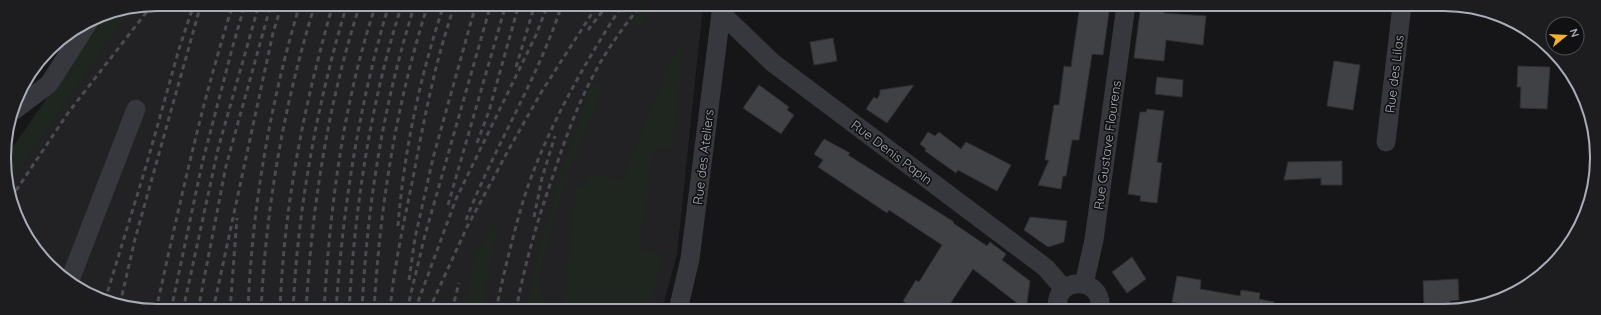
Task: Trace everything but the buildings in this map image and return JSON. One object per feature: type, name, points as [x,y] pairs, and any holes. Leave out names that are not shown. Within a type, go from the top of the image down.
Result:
[{"type":"street","name":"Rue des Ateliers","points":[[679,304],[690,259],[723,11]]},
{"type":"street","name":"Rue Denis Papin","points":[[725,11],[773,63],[1046,268],[1064,288]]},
{"type":"street","name":"Rue Gustave Flourens","points":[[1084,284],[1094,240],[1125,11]]},
{"type":"street","name":"Rue des Lilas","points":[[1386,142],[1401,11]]},
{"type":"street","points":[[20,106],[50,84],[82,32]]},
{"type":"street","points":[[71,276],[136,109]]},
{"type":"street","points":[[1057,304],[1057,301],[1064,288],[1077,283],[1090,286],[1099,296],[1100,304]]},
{"type":"shaded area","points":[[642,11],[652,11],[640,26],[630,25]]},
{"type":"shaded area","points":[[702,11],[677,254],[664,304],[148,304],[110,296],[93,289],[68,274],[47,254],[31,231],[19,205],[12,177],[11,150],[45,101],[89,28],[110,19],[138,12]]},
{"type":"shaded area","points":[[127,14],[13,180],[11,150],[45,101],[89,28],[101,22]]},
{"type":"shaded area","points":[[676,49],[683,50],[673,148],[654,147],[639,250],[664,254],[650,304],[564,304],[576,185],[586,187],[586,174],[622,180]]},
{"type":"shaded area","points":[[591,83],[606,84],[568,172],[538,280],[547,304],[527,304],[541,239]]},
{"type":"shaded area","points":[[500,218],[483,304],[464,304],[476,253]]},
{"type":"railway","points":[[15,192],[68,113],[147,11]]},
{"type":"railway","points":[[107,295],[147,163],[179,49],[192,11]]},
{"type":"railway","points":[[121,299],[135,239],[199,11]]},
{"type":"railway","points":[[157,304],[201,118],[231,11]]},
{"type":"railway","points":[[172,304],[202,164],[243,11]]},
{"type":"railway","points":[[184,304],[218,149],[257,11]]},
{"type":"railway","points":[[199,304],[226,166],[269,11]]},
{"type":"railway","points":[[214,304],[273,33],[280,11]]},
{"type":"railway","points":[[248,304],[250,271],[258,194],[264,156],[271,117],[289,41],[298,11]]},
{"type":"railway","points":[[261,304],[267,232],[278,156],[294,79],[313,11]]},
{"type":"railway","points":[[280,304],[286,232],[297,155],[313,80],[331,11]]},
{"type":"railway","points":[[293,304],[299,232],[304,194],[318,117],[345,11]]},
{"type":"railway","points":[[306,304],[312,232],[323,155],[339,79],[358,11]]},
{"type":"railway","points":[[324,304],[334,194],[340,156],[355,79],[374,11]]},
{"type":"railway","points":[[336,304],[343,232],[354,156],[369,79],[387,11]]},
{"type":"railway","points":[[349,304],[355,232],[366,156],[381,79],[400,11]]},
{"type":"railway","points":[[362,304],[368,232],[378,156],[394,79],[413,11]]},
{"type":"railway","points":[[374,304],[380,232],[391,156],[407,79],[426,11]]},
{"type":"railway","points":[[398,226],[404,170],[414,114],[420,86],[442,11]]},
{"type":"railway","points":[[391,304],[400,244],[426,112],[436,69],[453,11]]},
{"type":"railway","points":[[409,280],[415,238],[433,158],[474,11]]},
{"type":"railway","points":[[408,304],[425,235],[489,11]]},
{"type":"railway","points":[[448,205],[504,11]]},
{"type":"railway","points":[[477,143],[489,111],[517,11]]},
{"type":"railway","points":[[516,67],[533,11]]},
{"type":"railway","points":[[417,304],[456,199],[536,35],[545,11]]},
{"type":"railway","points":[[466,220],[489,166],[541,59],[560,11]]},
{"type":"railway","points":[[432,304],[467,227],[509,149],[542,91],[593,11]]},
{"type":"railway","points":[[588,30],[603,11]]},
{"type":"railway","points":[[497,304],[524,198],[543,147],[580,74],[619,11]]},
{"type":"railway","points":[[517,304],[523,275],[537,224],[562,148],[577,110],[604,56],[636,11]]},
{"type":"railway","points":[[534,217],[542,178],[555,136]]},
{"type":"railway","points":[[230,304],[237,218]]},
{"type":"railway","points":[[454,304],[459,283]]}]
